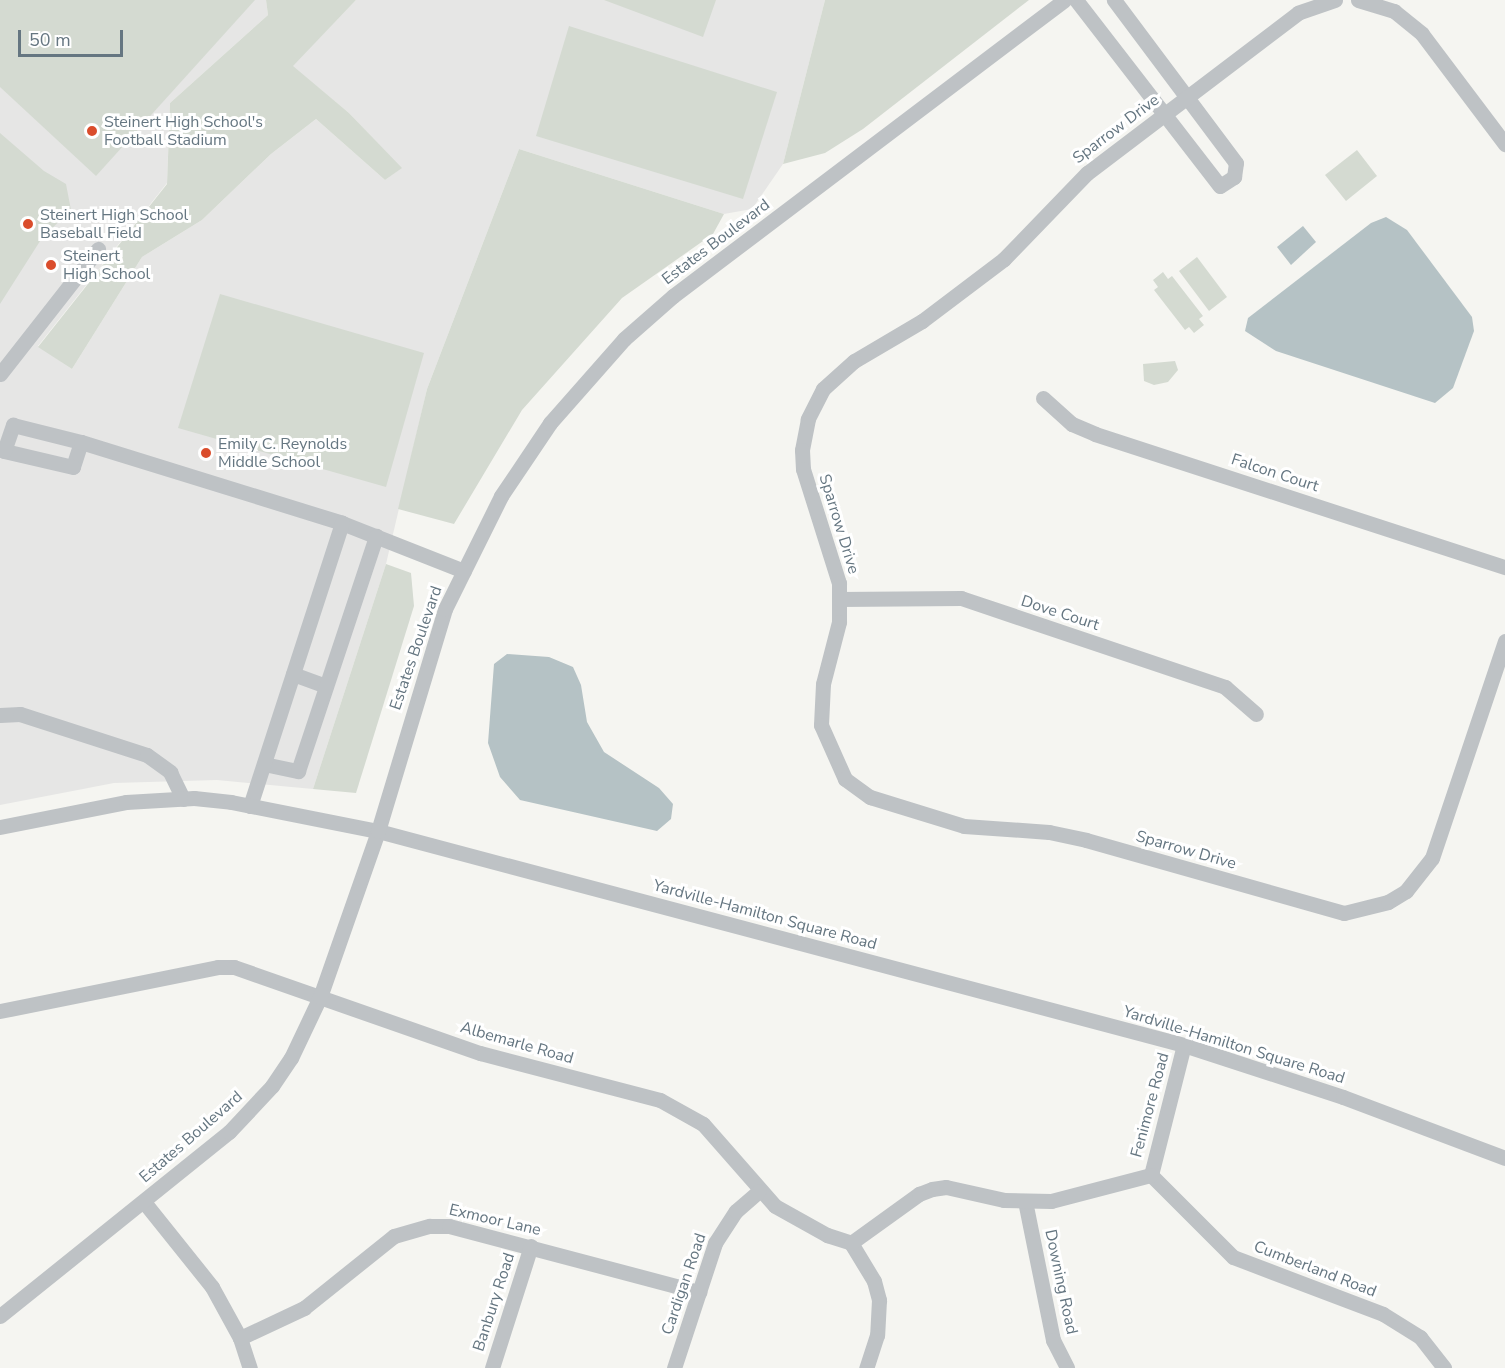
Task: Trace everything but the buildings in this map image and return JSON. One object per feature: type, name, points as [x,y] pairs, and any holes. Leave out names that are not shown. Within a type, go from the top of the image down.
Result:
[{"type":"street","name":"Estates Boulevard","points":[[0,1316],[144,1202],[250,1112],[291,1058],[320,997],[378,831],[445,609],[501,496],[550,423],[624,339],[674,296],[1064,0]]},
{"type":"street","points":[[1076,0],[1220,186],[1233,177],[1236,163],[1114,0]]},
{"type":"street","name":"Sparrow Drive","points":[[1335,0],[1298,13],[1073,185],[1004,259],[922,321],[854,361],[824,389],[808,418],[802,450],[803,468],[839,583],[839,622],[823,684],[820,725],[845,779],[870,797],[964,826],[1049,832],[1086,840],[1344,913],[1366,910],[1397,896],[1432,858],[1505,641]]},
{"type":"street","points":[[1358,0],[1394,11],[1422,34],[1505,144]]},
{"type":"street","points":[[0,374],[98,249]]},
{"type":"street","name":"Falcon Court","points":[[1043,398],[1072,424],[1095,434],[1505,567]]},
{"type":"street","points":[[81,442],[73,467],[4,452],[13,425],[81,442],[342,523],[464,571]]},
{"type":"street","points":[[250,806],[342,523]]},
{"type":"street","points":[[264,764],[298,771],[376,536]]},
{"type":"street","name":"Dove Court","points":[[839,599],[961,598],[1225,687],[1256,714]]},
{"type":"street","points":[[293,674],[326,686]]},
{"type":"street","points":[[0,715],[20,714],[147,755],[170,772],[183,799]]},
{"type":"street","name":"Yardville-Hamilton Square Road","points":[[0,827],[126,802],[183,799],[250,806],[378,831],[1184,1045],[1343,1097],[1505,1158]]},
{"type":"street","name":"Albemarle Road","points":[[0,1011],[218,967],[247,971],[480,1053],[660,1100],[703,1124],[721,1141],[759,1191],[792,1218],[851,1243]]},
{"type":"street","name":"Fenimore Road","points":[[1150,1175],[1184,1045]]},
{"type":"street","points":[[866,1368],[877,1335],[879,1300],[874,1281],[851,1243],[919,1194],[946,1187],[1025,1202],[1078,1197],[1150,1175]]},
{"type":"street","name":"Cumberland Road","points":[[1150,1175],[1233,1257],[1383,1314],[1420,1337],[1444,1368]]},
{"type":"street","name":"Cardigan Road","points":[[674,1368],[699,1292],[724,1227],[759,1191]]},
{"type":"street","points":[[144,1202],[212,1287],[240,1338],[250,1368]]},
{"type":"street","name":"Downing Road","points":[[1025,1202],[1053,1340],[1067,1368]]},
{"type":"street","name":"Exmoor Lane","points":[[240,1338],[304,1308],[382,1244],[412,1229],[449,1226],[699,1292]]},
{"type":"street","name":"Banbury Road","points":[[492,1368],[531,1246]]},
{"type":"shaded area","name":"Emily C. Reynolds Middle School","points":[[0,0],[266,0],[268,15],[170,103],[167,183],[38,346],[72,369],[142,257],[202,220],[271,154],[316,119],[385,180],[401,168],[349,113],[292,66],[356,0],[825,0],[783,164],[752,209],[724,214],[519,149],[427,389],[386,564],[313,789],[217,780],[114,783],[0,805]]},
{"type":"shaded area","name":"Steinert High School's Football Stadium","points":[[0,0],[255,0],[96,176],[0,87]]},
{"type":"shaded area","points":[[266,0],[356,0],[293,66],[349,113],[402,168],[385,180],[316,119],[271,154],[202,220],[142,257],[72,369],[38,347],[167,184],[170,103],[268,15]]},
{"type":"shaded area","points":[[604,0],[716,0],[703,37]]},
{"type":"shaded area","points":[[825,0],[1029,0],[863,129],[825,153],[783,164]]},
{"type":"shaded area","points":[[569,26],[777,92],[743,199],[536,136]]},
{"type":"shaded area","name":"Steinert High School Baseball Field","points":[[0,133],[44,171],[66,184],[71,210],[42,238],[0,304]]},
{"type":"shaded area","points":[[519,149],[724,214],[713,234],[622,298],[522,410],[454,524],[398,509],[427,389]]},
{"type":"shaded area","points":[[1357,150],[1377,176],[1346,201],[1325,175]]},
{"type":"shaded area","points":[[1386,217],[1407,230],[1472,317],[1474,331],[1453,388],[1435,403],[1276,351],[1245,331],[1248,318],[1371,223]]},
{"type":"shaded area","points":[[1303,226],[1316,242],[1291,265],[1277,247]]},
{"type":"shaded area","points":[[1197,257],[1227,297],[1209,311],[1179,271]]},
{"type":"shaded area","points":[[1163,272],[1168,279],[1172,276],[1203,316],[1199,319],[1204,325],[1194,333],[1189,327],[1185,330],[1154,290],[1158,287],[1153,280]]},
{"type":"shaded area","points":[[220,294],[424,353],[386,487],[178,428]]},
{"type":"shaded area","points":[[1175,361],[1178,370],[1168,382],[1154,385],[1144,381],[1143,364]]},
{"type":"shaded area","points":[[386,564],[411,573],[414,606],[356,793],[313,789]]},
{"type":"shaded area","points":[[507,654],[549,657],[573,667],[581,685],[587,722],[604,752],[659,788],[673,804],[671,819],[657,831],[520,800],[500,777],[488,743],[494,664]]},
{"type":"place","name":"Steinert High School's Football Stadium","points":[[92,131]]},
{"type":"place","name":"Steinert High School Baseball Field","points":[[28,224]]},
{"type":"place","name":"Steinert High School","points":[[51,265]]},
{"type":"place","name":"Emily C. Reynolds Middle School","points":[[206,453]]}]
